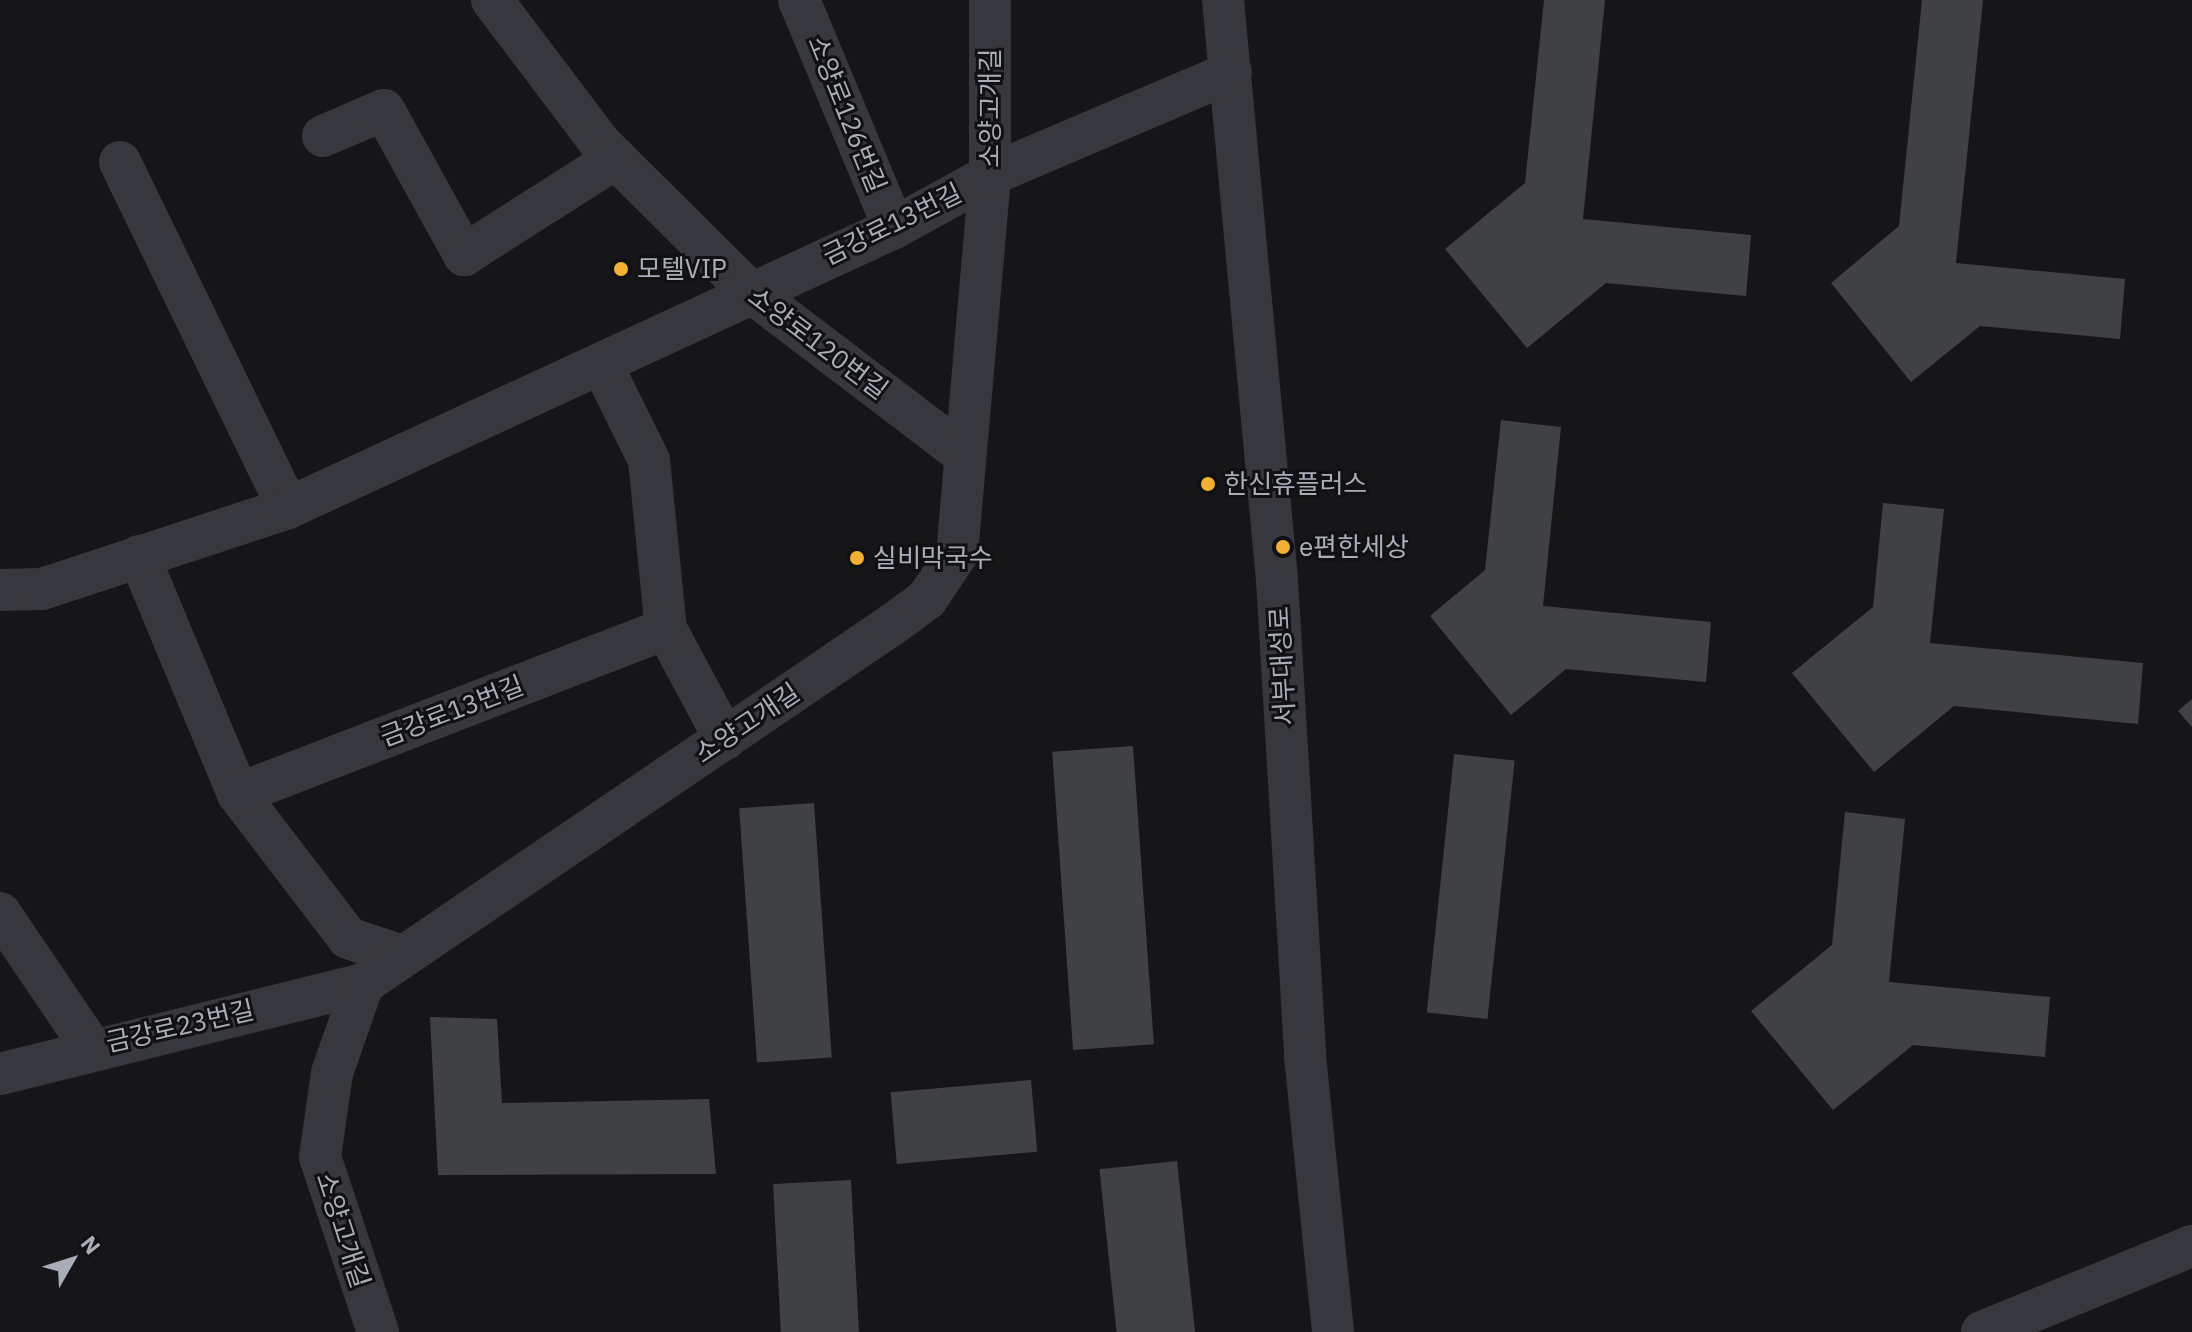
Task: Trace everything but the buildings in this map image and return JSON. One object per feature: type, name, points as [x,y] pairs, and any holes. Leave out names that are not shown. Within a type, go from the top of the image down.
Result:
[{"type":"street","name":"소양로120번길","points":[[492,0],[616,158],[748,290],[961,452]]},
{"type":"street","name":"소양로126번길","points":[[799,0],[894,228]]},
{"type":"street","name":"소양고개길","points":[[378,1332],[320,1157],[332,1073],[363,984],[400,955],[725,739],[927,599],[957,554],[961,452],[990,175],[990,0]]},
{"type":"street","name":"서부대성로","points":[[1223,0],[1277,580],[1305,1056],[1333,1332]]},
{"type":"street","name":"금강로13번길","points":[[0,590],[42,589],[288,508],[602,365],[748,290],[894,228],[990,175],[1231,72]]},
{"type":"street","points":[[323,136],[384,110],[464,255],[616,158]]},
{"type":"street","points":[[120,162],[288,508]]},
{"type":"street","points":[[602,365],[649,460],[666,629],[725,739]]},
{"type":"street","points":[[139,556],[238,794],[348,938],[400,955]]},
{"type":"street","name":"금강로13번길","points":[[238,794],[666,629]]},
{"type":"street","points":[[0,913],[90,1046]]},
{"type":"street","name":"금강로23번길","points":[[0,1074],[90,1046],[363,984]]},
{"type":"street","points":[[1982,1332],[2192,1246]]},
{"type":"place","name":"모텔VIP","points":[[621,269]]},
{"type":"place","name":"한신휴플러스","points":[[1208,484]]},
{"type":"place","name":"e편한세상","points":[[1283,547]]},
{"type":"place","name":"실비막국수","points":[[857,558]]}]
